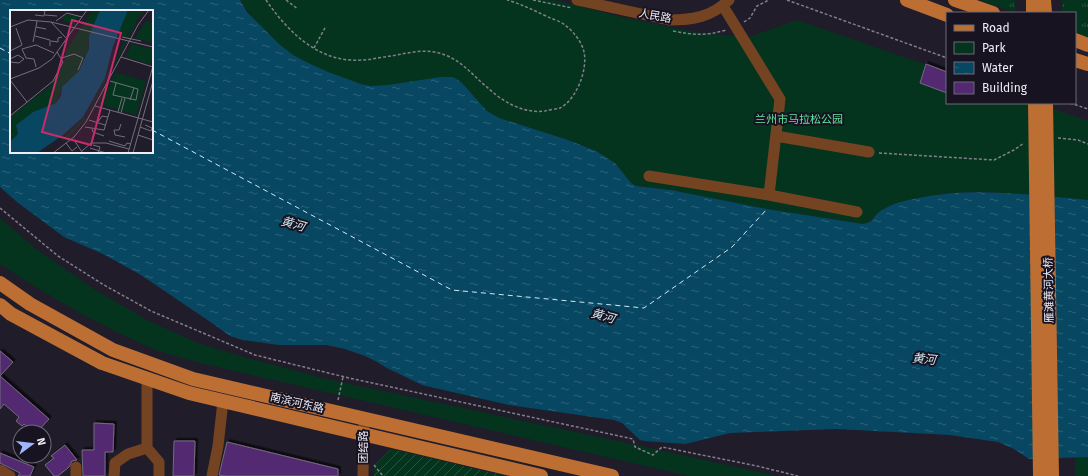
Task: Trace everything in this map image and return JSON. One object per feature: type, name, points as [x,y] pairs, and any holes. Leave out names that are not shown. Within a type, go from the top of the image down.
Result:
[{"type":"main road","points":[[906,0],[946,15]]},
{"type":"main road","points":[[1033,0],[1033,12]]},
{"type":"main road","points":[[1044,0],[1045,12]]},
{"type":"main road","points":[[959,1],[990,12]]},
{"type":"main road","points":[[1076,40],[1088,45]]},
{"type":"main road","points":[[1076,60],[1088,64]]},
{"type":"main road","name":"雁滩黄河大桥","points":[[1035,104],[1040,476]]},
{"type":"main road","name":"雁滩黄河大桥","points":[[1046,104],[1052,476]]},
{"type":"main road","name":"南滨河东路","points":[[0,282],[30,304],[113,350],[193,379],[612,476]]},
{"type":"main road","name":"南滨河东路","points":[[1,307],[11,314],[102,363],[189,393],[541,476]]},
{"type":"street","name":"人民路","points":[[577,0],[669,20],[697,18],[710,14],[726,3]]},
{"type":"street","points":[[726,3],[780,99],[769,195]]},
{"type":"street","points":[[776,136],[869,152]]},
{"type":"street","points":[[649,176],[769,195],[858,212]]},
{"type":"street","points":[[146,378],[147,448],[159,462],[159,476]]},
{"type":"street","points":[[212,476],[218,446],[223,401]]},
{"type":"street","name":"团结路","points":[[363,476],[364,419]]},
{"type":"street","points":[[114,476],[115,463],[128,454],[147,448]]},
{"type":"street","points":[[0,470],[10,476]]},
{"type":"path","points":[[266,0],[278,17],[296,37],[321,53],[340,59],[361,60],[421,51],[442,54],[465,66],[488,89],[511,105],[532,112],[545,111],[560,107],[574,95],[584,70],[584,53],[578,39],[565,25],[519,3],[507,0]]},
{"type":"path","points":[[286,0],[298,9]]},
{"type":"path","points":[[787,0],[946,58]]},
{"type":"path","points":[[314,48],[326,26]]},
{"type":"path","points":[[1073,104],[1088,109]]},
{"type":"path","points":[[1056,138],[1078,140],[1088,144]]},
{"type":"path","points":[[869,152],[994,160],[1014,150],[1027,141]]},
{"type":"path","points":[[0,208],[58,256],[104,285],[151,311],[255,355],[357,380],[633,439],[635,447],[654,455],[662,447],[757,466],[798,476]]},
{"type":"green space","name":"兰州市马拉松公园","points":[[240,0],[554,0],[630,19],[701,33],[749,37],[797,20],[946,72],[946,104],[1039,104],[1088,121],[1088,200],[979,192],[935,195],[909,200],[890,206],[881,211],[870,221],[863,224],[767,209],[671,190],[636,186],[631,183],[615,163],[596,151],[568,140],[499,118],[487,111],[461,82],[370,86],[341,78],[320,70],[293,55],[279,44],[257,22]]},
{"type":"green space","points":[[980,0],[1015,0],[1015,12]]},
{"type":"green space","points":[[1062,0],[1088,0],[1088,44],[1076,38],[1076,12],[1062,12]]},
{"type":"green space","points":[[0,218],[36,249],[97,291],[149,321],[198,343],[326,379],[776,476],[689,476],[209,365],[162,352],[95,321],[37,288],[0,264]]},
{"type":"green space","points":[[391,449],[506,476],[374,476],[374,466]]},
{"type":"green space","points":[[1075,457],[1088,457],[1088,476],[1075,476]]},
{"type":"water","name":"黄河","points":[[0,0],[240,0],[247,12],[279,44],[293,55],[304,61],[328,72],[370,86],[388,85],[441,77],[453,77],[461,82],[487,111],[499,118],[568,140],[596,151],[615,163],[631,183],[636,186],[671,190],[767,209],[863,224],[870,222],[879,212],[893,204],[935,195],[979,192],[1088,200],[1088,457],[1029,459],[1014,449],[998,442],[950,435],[837,429],[730,433],[685,444],[640,440],[622,423],[614,420],[509,405],[422,385],[365,356],[345,349],[327,345],[279,345],[243,340],[230,336],[141,275],[103,254],[64,237],[17,202],[0,187]]},
{"type":"building","points":[[926,64],[946,72],[946,93],[920,83]]},
{"type":"building","points":[[0,351],[13,362],[0,376]]},
{"type":"building","points":[[0,376],[49,419],[44,424],[20,424],[16,421],[19,417],[4,404],[0,409]]},
{"type":"building","points":[[94,423],[114,424],[113,452],[105,452],[105,476],[83,476],[82,450],[94,450]]},
{"type":"building","points":[[174,441],[195,441],[194,476],[173,476]]},
{"type":"building","points":[[227,442],[338,469],[338,476],[219,475]]},
{"type":"building","points":[[65,445],[77,460],[72,461],[69,467],[58,476],[54,476],[45,465],[52,464],[52,460],[54,458],[52,455]]},
{"type":"building","points":[[0,453],[12,458],[12,464],[27,464],[34,467],[30,476],[18,476],[20,473],[0,463]]},
{"type":"ferry route","points":[[0,48],[10,53]]},
{"type":"ferry route","points":[[153,131],[452,290],[644,308],[732,247],[767,209]]}]
